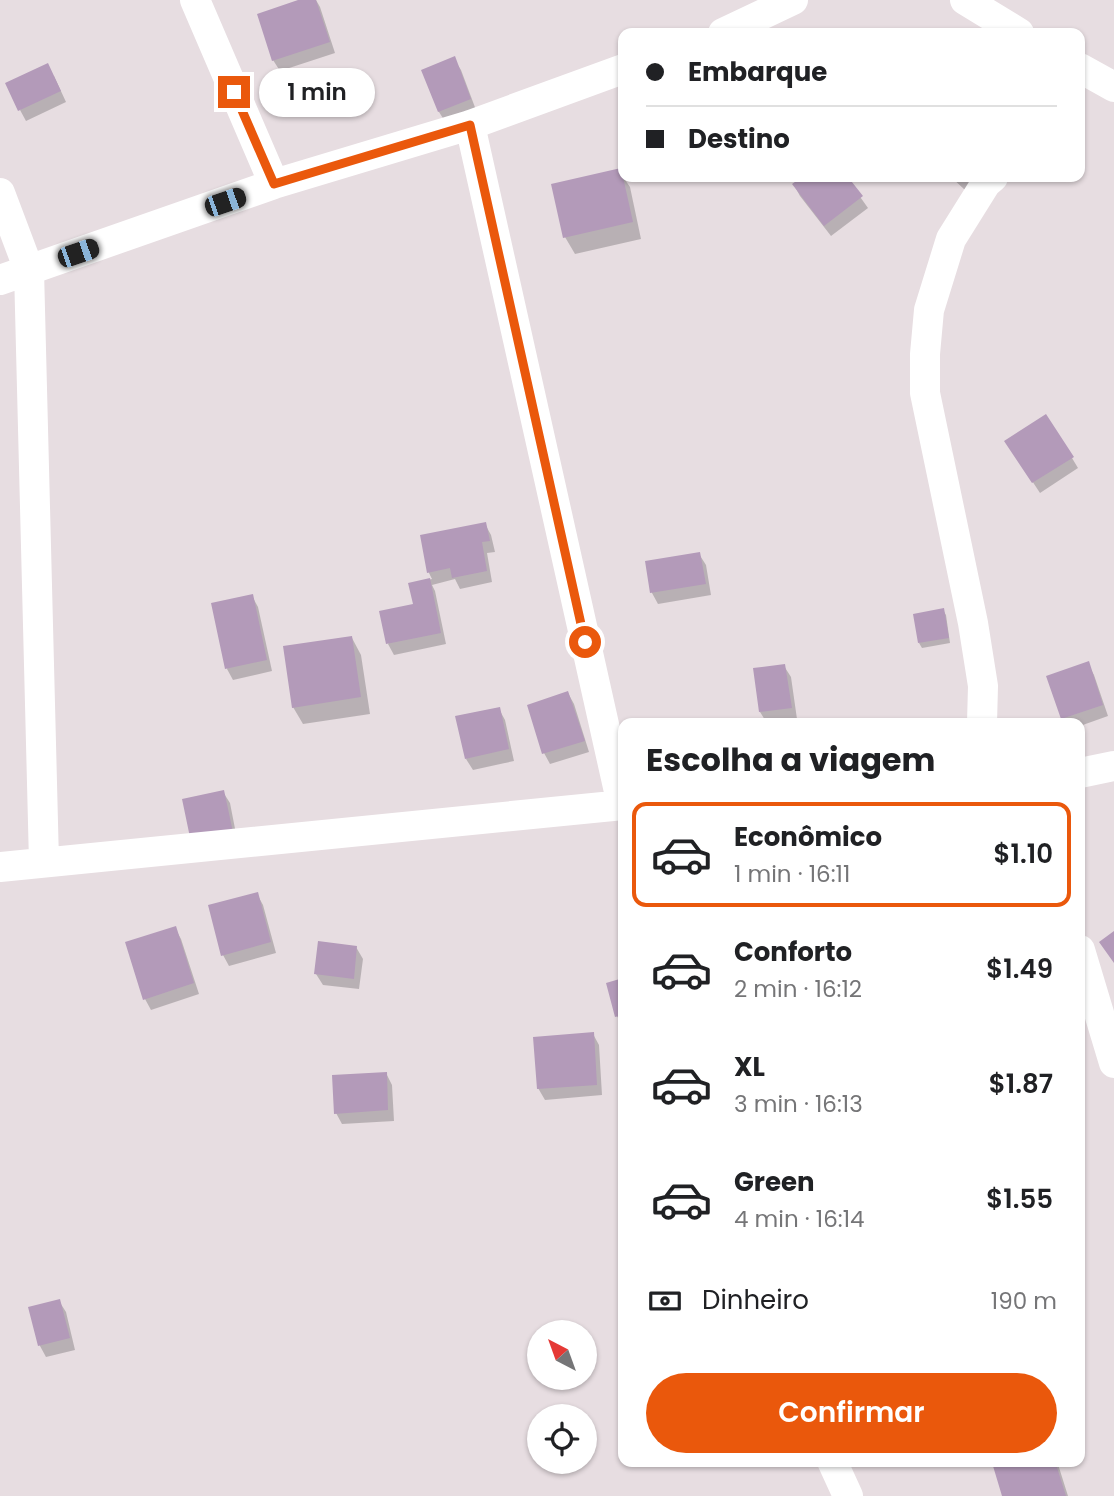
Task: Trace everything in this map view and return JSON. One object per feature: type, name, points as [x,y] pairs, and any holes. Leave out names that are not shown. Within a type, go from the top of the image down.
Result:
[{"type":"street","points":[[195,0],[274,184]]},
{"type":"street","points":[[734,28],[793,0]]},
{"type":"street","points":[[965,0],[1011,28]]},
{"type":"street","points":[[0,280],[274,184],[470,125],[618,71]]},
{"type":"street","points":[[1085,71],[1114,87]]},
{"type":"street","points":[[470,125],[618,787]]},
{"type":"street","points":[[982,718],[983,686],[973,623],[925,394],[925,354],[929,310],[951,239],[987,182]]},
{"type":"street","points":[[0,193],[29,270],[44,862]]},
{"type":"street","points":[[1085,772],[1114,766]]},
{"type":"street","points":[[0,867],[618,805]]},
{"type":"street","points":[[1085,967],[1114,1063]]},
{"type":"street","points":[[834,1467],[848,1496]]},
{"type":"building","points":[[298,0],[316,0],[330,42],[272,61],[257,14]]},
{"type":"building","points":[[455,56],[471,99],[438,112],[421,70]]},
{"type":"building","points":[[48,63],[61,91],[18,111],[5,83]]},
{"type":"building","points":[[618,169],[618,182],[624,182],[633,222],[563,238],[551,184]]},
{"type":"building","points":[[852,182],[863,196],[824,226],[792,184]]},
{"type":"building","points":[[1046,414],[1074,457],[1032,483],[1004,441]]},
{"type":"building","points":[[486,522],[490,541],[482,542],[487,571],[452,578],[450,568],[427,573],[420,535]]},
{"type":"building","points":[[700,552],[706,584],[650,593],[645,561]]},
{"type":"building","points":[[430,578],[441,633],[386,644],[379,611],[413,604],[408,583]]},
{"type":"building","points":[[253,594],[267,660],[225,669],[211,603]]},
{"type":"building","points":[[944,608],[949,638],[918,643],[913,614]]},
{"type":"building","points":[[352,636],[361,697],[292,708],[283,646]]},
{"type":"building","points":[[1089,661],[1103,705],[1061,718],[1046,676]]},
{"type":"building","points":[[785,664],[792,708],[759,712],[753,668]]},
{"type":"building","points":[[568,691],[585,741],[542,754],[527,705]]},
{"type":"building","points":[[500,707],[509,749],[465,759],[455,716]]},
{"type":"building","points":[[224,790],[234,837],[192,847],[182,799]]},
{"type":"building","points":[[258,892],[271,942],[221,956],[208,905]]},
{"type":"building","points":[[176,926],[194,983],[143,1000],[125,942]]},
{"type":"building","points":[[1114,931],[1114,963],[1099,942]]},
{"type":"building","points":[[318,941],[357,946],[354,979],[314,974]]},
{"type":"building","points":[[618,979],[618,1016],[615,1017],[606,983]]},
{"type":"building","points":[[594,1032],[597,1085],[537,1089],[533,1037]]},
{"type":"building","points":[[387,1072],[388,1110],[334,1114],[332,1075]]},
{"type":"building","points":[[60,1299],[70,1338],[38,1346],[28,1307]]},
{"type":"building","points":[[993,1467],[1057,1467],[1066,1496],[1002,1496]]},
{"type":"route","points":[[234,92],[274,184],[470,125],[585,642]]}]
